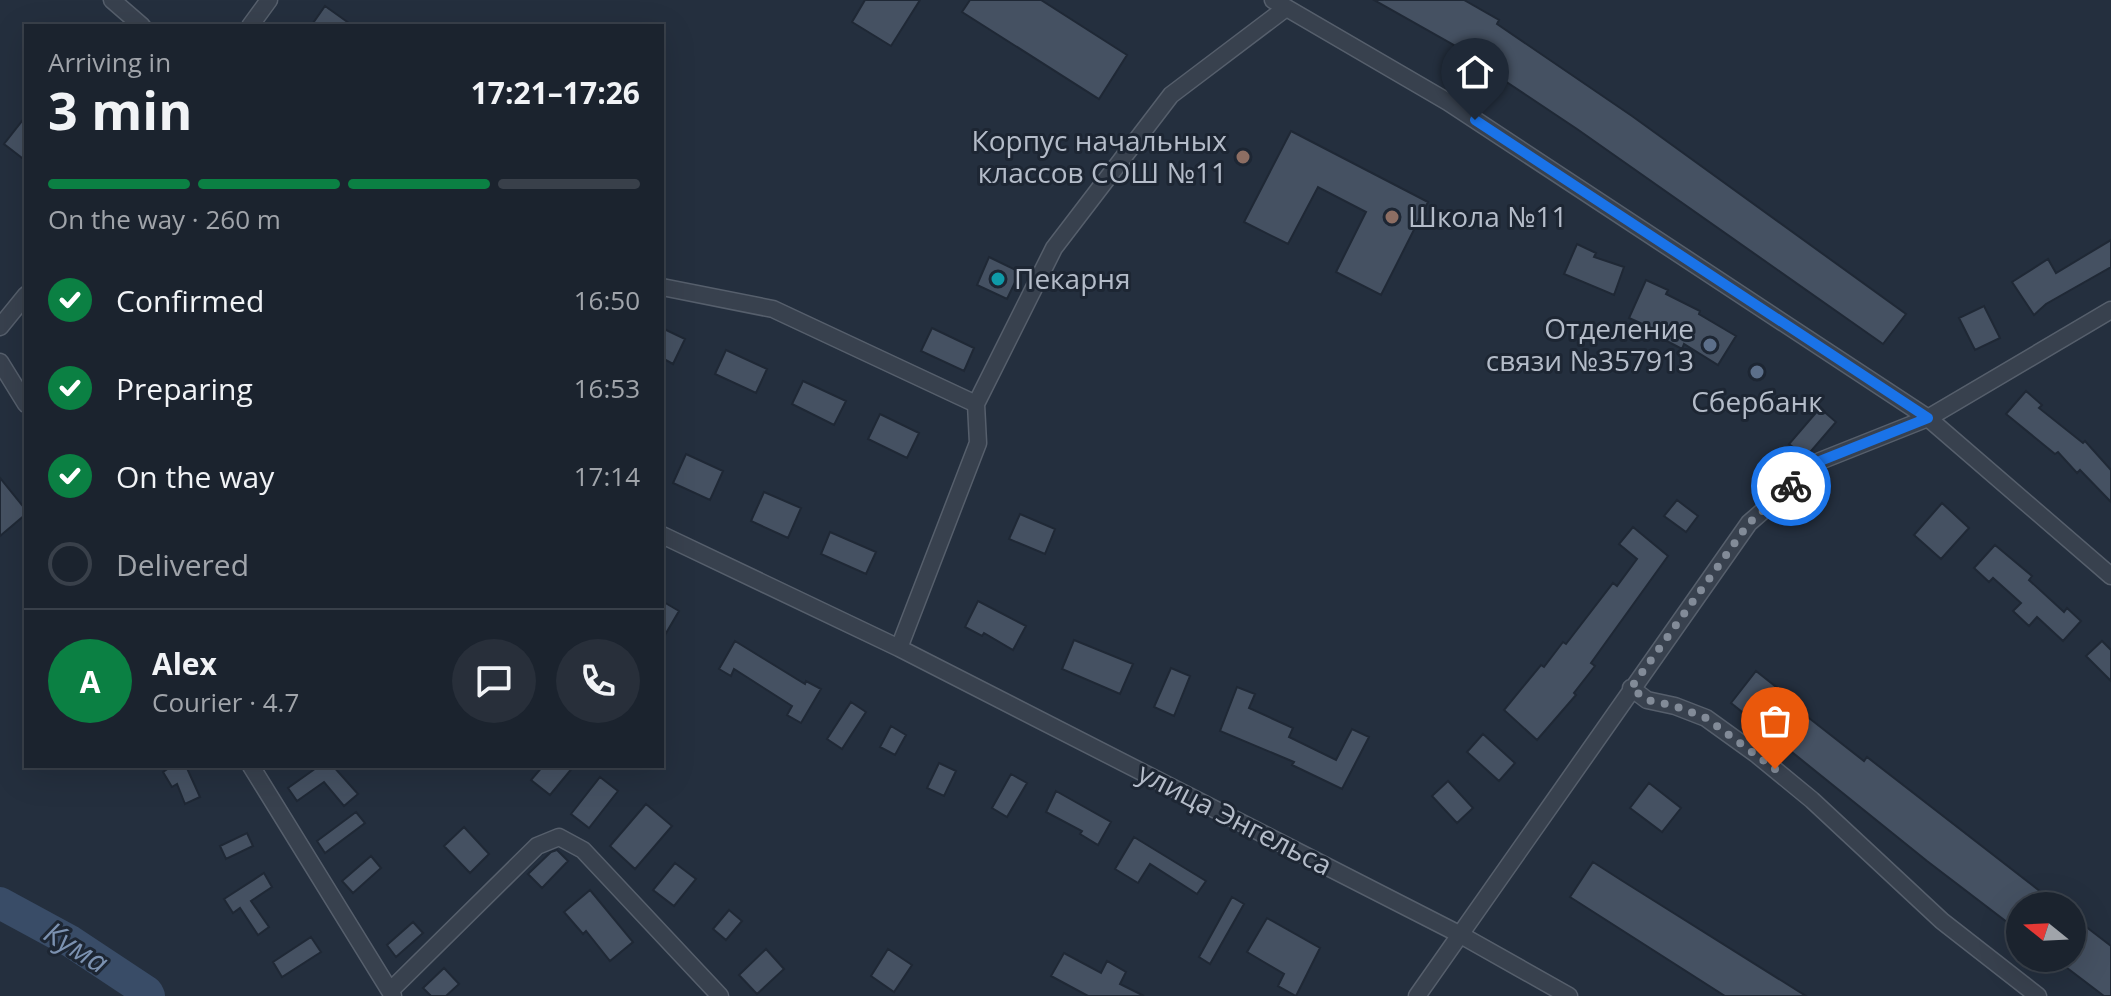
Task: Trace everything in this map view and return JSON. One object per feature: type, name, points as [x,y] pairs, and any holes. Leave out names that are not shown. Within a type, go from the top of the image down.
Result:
[{"type":"street","points":[[112,0],[140,24]]},
{"type":"street","points":[[251,24],[269,0]]},
{"type":"street","points":[[899,648],[978,443],[976,404],[1054,248],[1171,95],[1280,4],[1448,102],[1928,418],[2111,576]]},
{"type":"street","points":[[664,287],[773,309],[976,404]]},
{"type":"street","points":[[0,327],[24,297]]},
{"type":"street","points":[[1417,996],[1749,523],[1820,461],[1928,418],[2111,310]]},
{"type":"street","points":[[0,362],[24,401]]},
{"type":"street","name":"улица Энгельса","points":[[664,536],[899,648],[1459,934],[1569,996]]},
{"type":"street","points":[[1631,688],[1647,700],[1675,706],[1706,718],[1756,754],[1812,800],[1942,921],[2038,996]]},
{"type":"street","points":[[252,768],[392,994],[537,846],[559,837],[583,850],[720,996]]},
{"type":"building","points":[[865,0],[920,0],[891,46],[852,22]]},
{"type":"building","points":[[970,0],[1041,0],[1127,55],[1099,99],[962,12]]},
{"type":"building","points":[[1374,0],[1464,0],[1499,20],[1497,24],[1632,116],[1906,314],[1883,344],[1487,69],[1489,65]]},
{"type":"building","points":[[325,6],[350,24],[312,24]]},
{"type":"building","points":[[24,119],[24,159],[4,144]]},
{"type":"building","name":"Школа №11","points":[[1291,131],[1428,202],[1381,295],[1336,272],[1366,212],[1318,187],[1288,244],[1244,222]]},
{"type":"building","points":[[2111,240],[2111,267],[2046,304],[2034,315],[2012,282],[2048,259],[2056,273]]},
{"type":"building","points":[[1577,244],[1596,253],[1594,257],[1624,267],[1614,295],[1564,274]]},
{"type":"building","name":"Пекарня","points":[[989,257],[1020,272],[1007,299],[977,285]]},
{"type":"building","points":[[1646,280],[1668,290],[1666,294],[1700,311],[1699,314],[1736,336],[1718,365],[1684,344],[1682,349],[1661,338],[1663,333],[1629,318]]},
{"type":"building","points":[[1984,306],[2000,338],[1975,350],[1959,318]]},
{"type":"building","points":[[932,328],[974,348],[964,371],[921,351]]},
{"type":"building","points":[[664,329],[685,339],[673,364],[664,359]]},
{"type":"building","points":[[726,350],[767,369],[756,393],[715,374]]},
{"type":"building","points":[[803,381],[846,401],[834,425],[792,404]]},
{"type":"building","points":[[2026,391],[2042,405],[2039,408],[2083,443],[2085,441],[2111,470],[2111,502],[2080,470],[2077,473],[2058,452],[2055,454],[2006,414]]},
{"type":"building","points":[[1820,408],[1836,422],[1806,457],[1789,444]]},
{"type":"building","points":[[880,414],[919,433],[907,458],[868,439]]},
{"type":"building","points":[[686,454],[723,471],[710,500],[673,483]]},
{"type":"building","points":[[0,478],[24,508],[24,516],[0,536]]},
{"type":"building","points":[[764,492],[801,508],[788,538],[751,521]]},
{"type":"building","points":[[1677,500],[1698,516],[1686,532],[1664,516]]},
{"type":"building","points":[[1942,503],[1969,528],[1941,559],[1914,535]]},
{"type":"building","points":[[1020,514],[1055,529],[1045,554],[1009,539]]},
{"type":"building","points":[[1633,527],[1668,556],[1591,663],[1595,666],[1574,693],[1576,695],[1537,740],[1504,710],[1541,665],[1544,667],[1563,642],[1566,644],[1613,583],[1617,586],[1637,559],[1619,544]]},
{"type":"building","points":[[830,532],[876,552],[866,574],[821,554]]},
{"type":"building","points":[[1995,545],[2032,576],[2029,580],[2064,612],[2067,608],[2081,621],[2063,641],[2037,617],[2029,626],[2013,611],[2021,603],[1993,578],[1989,582],[1974,568]]},
{"type":"building","points":[[978,601],[1026,626],[1013,650],[984,633],[982,636],[965,627]]},
{"type":"building","points":[[664,602],[679,611],[664,637]]},
{"type":"building","points":[[1074,640],[1133,664],[1120,694],[1062,669]]},
{"type":"building","points":[[735,641],[805,684],[806,681],[821,689],[801,723],[787,715],[792,706],[734,669],[731,676],[719,669]]},
{"type":"building","points":[[2102,641],[2111,650],[2111,681],[2086,656]]},
{"type":"building","points":[[1171,668],[1190,676],[1174,716],[1154,707]]},
{"type":"building","points":[[1756,671],[1803,708],[1800,711],[1864,761],[1867,757],[2041,892],[2006,892],[2006,921],[1731,703]]},
{"type":"building","points":[[1237,687],[1255,694],[1249,708],[1293,728],[1289,737],[1336,760],[1352,729],[1369,737],[1342,789],[1292,765],[1294,762],[1220,731]]},
{"type":"building","points":[[851,702],[866,712],[842,749],[827,739]]},
{"type":"building","points":[[891,726],[906,735],[895,755],[880,747]]},
{"type":"building","points":[[1483,734],[1515,763],[1499,781],[1467,752]]},
{"type":"building","points":[[939,763],[956,771],[944,796],[927,788]]},
{"type":"building","points":[[169,768],[187,768],[200,797],[185,804],[177,784],[172,787],[163,772]]},
{"type":"building","points":[[316,768],[335,768],[358,794],[344,806],[324,782],[297,801],[288,788]]},
{"type":"building","points":[[541,768],[572,768],[550,795],[531,780]]},
{"type":"building","points":[[1011,774],[1027,783],[1007,817],[992,808]]},
{"type":"building","points":[[600,777],[618,791],[589,828],[571,814]]},
{"type":"building","points":[[1448,781],[1473,808],[1457,823],[1432,796]]},
{"type":"building","points":[[1649,783],[1681,808],[1662,832],[1630,808]]},
{"type":"building","points":[[1056,791],[1111,822],[1098,845],[1080,834],[1082,831],[1046,812]]},
{"type":"building","points":[[646,804],[672,826],[635,869],[610,846]]},
{"type":"building","points":[[356,812],[365,823],[325,853],[317,841]]},
{"type":"building","points":[[464,827],[489,854],[470,873],[444,846]]},
{"type":"building","points":[[247,833],[253,846],[226,859],[220,846]]},
{"type":"building","points":[[1134,837],[1206,881],[1197,894],[1150,864],[1138,883],[1115,869]]},
{"type":"building","points":[[557,850],[568,861],[542,888],[528,874]]},
{"type":"building","points":[[371,856],[381,868],[353,893],[342,881]]},
{"type":"building","points":[[1593,862],[1806,996],[1725,996],[1570,897]]},
{"type":"building","points":[[675,863],[696,879],[674,906],[653,890]]},
{"type":"building","points":[[264,873],[272,887],[251,901],[269,927],[258,935],[240,908],[233,913],[224,899]]},
{"type":"building","points":[[590,890],[633,942],[610,961],[586,931],[583,934],[564,912]]},
{"type":"building","points":[[1232,897],[1244,904],[1210,964],[1199,957]]},
{"type":"building","points":[[729,910],[742,921],[726,940],[713,929]]},
{"type":"building","points":[[1267,918],[1320,948],[1296,996],[1278,986],[1284,974],[1247,952]]},
{"type":"building","points":[[413,922],[423,933],[396,957],[387,945]]},
{"type":"building","points":[[2086,927],[2111,946],[2111,996],[2104,996],[2072,972],[2086,972]]},
{"type":"building","points":[[311,937],[321,952],[282,977],[273,962]]},
{"type":"building","points":[[766,949],[784,969],[757,994],[739,975]]},
{"type":"building","points":[[888,949],[912,965],[894,992],[871,976]]},
{"type":"building","points":[[1064,953],[1101,973],[1107,961],[1126,972],[1120,984],[1144,996],[1088,996],[1051,976]]},
{"type":"building","points":[[444,968],[459,984],[446,996],[431,996],[423,988]]},
{"type":"waterway","name":"Кума","points":[[0,903],[70,941],[149,996]]},
{"type":"way so far","points":[[1775,769],[1706,718],[1675,706],[1647,700],[1631,688],[1749,523],[1791,486]]},
{"type":"place","name":"Корпус начальных классов СОШ №11","points":[[1243,157]]},
{"type":"place","name":"Школа №11","points":[[1392,217]]},
{"type":"place","name":"Пекарня","points":[[998,279]]},
{"type":"place","name":"Отделение связи №357913","points":[[1710,345]]},
{"type":"place","name":"Сбербанк","points":[[1757,372]]},
{"type":"route","points":[[1475,120],[1928,418],[1820,461],[1791,486]]}]
